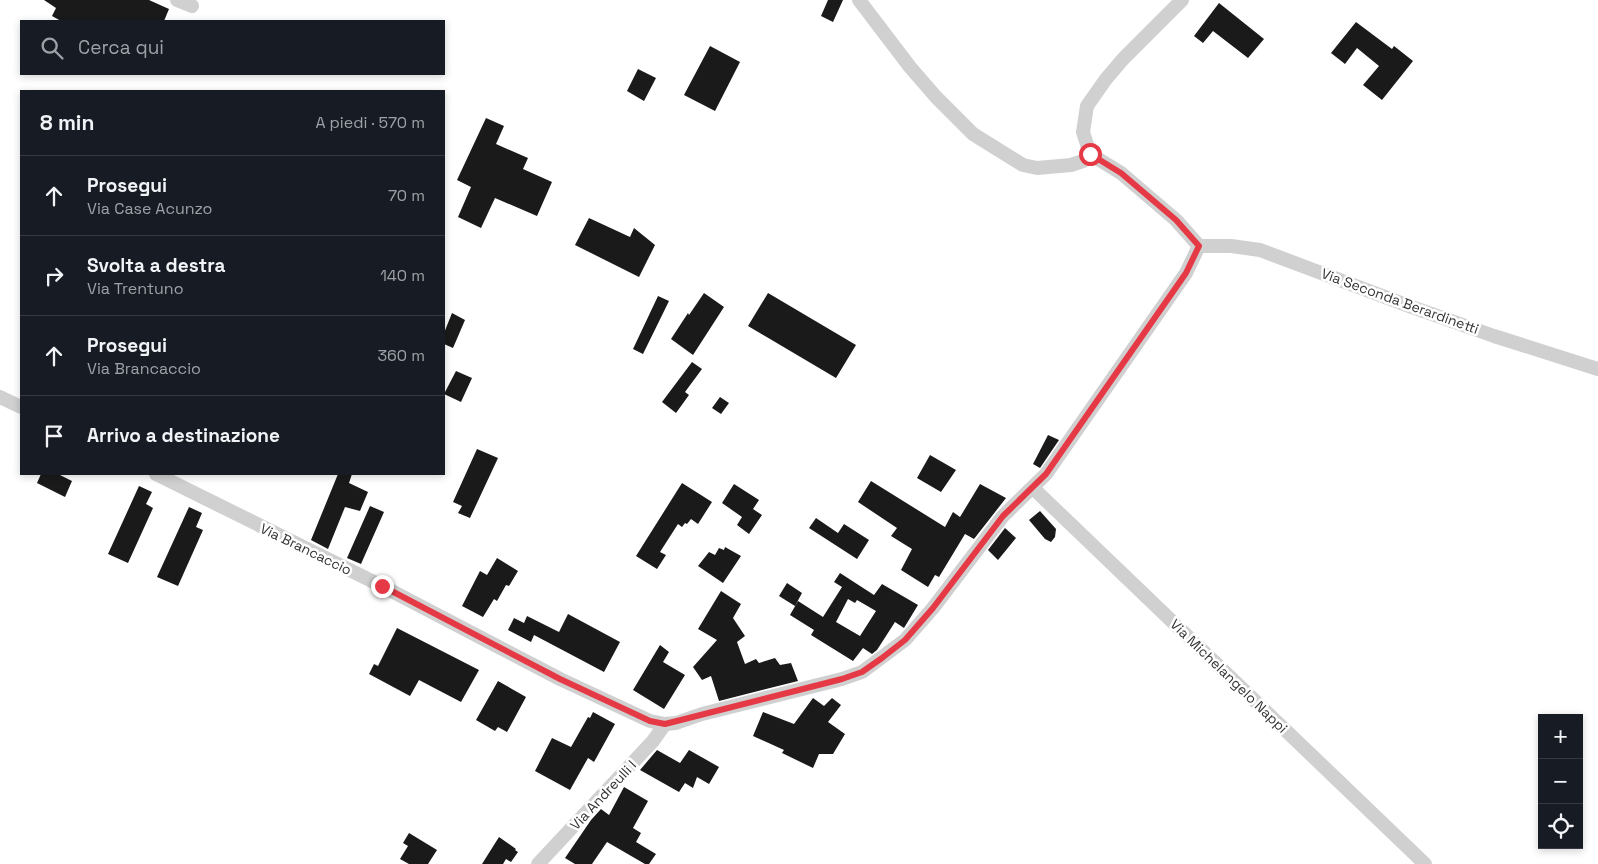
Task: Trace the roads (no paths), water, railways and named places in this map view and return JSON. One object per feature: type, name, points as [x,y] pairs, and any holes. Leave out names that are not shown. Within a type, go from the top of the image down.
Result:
[{"type":"street","points":[[177,0],[192,6]]},
{"type":"street","points":[[859,0],[910,68],[973,134],[1023,165],[1036,168],[1071,165],[1083,161],[1090,154]]},
{"type":"street","points":[[665,724],[842,679],[862,672],[905,640],[933,608],[1003,516],[1033,488],[1056,461],[1186,273],[1199,246],[1176,220],[1121,173],[1090,154],[1083,132],[1087,106],[1123,59],[1182,0]]},
{"type":"street","name":"Via Seconda Berardinetti","points":[[1199,246],[1232,246],[1260,250],[1494,336],[1598,369]]},
{"type":"street","points":[[0,397],[20,407]]},
{"type":"street","name":"Via Brancaccio","points":[[158,475],[382,586],[560,679],[650,721],[665,724]]},
{"type":"street","name":"Via Michelangelo Nappi","points":[[1033,488],[1425,864]]},
{"type":"street","name":"Via Andreulli I","points":[[538,864],[646,748],[665,724]]}]
